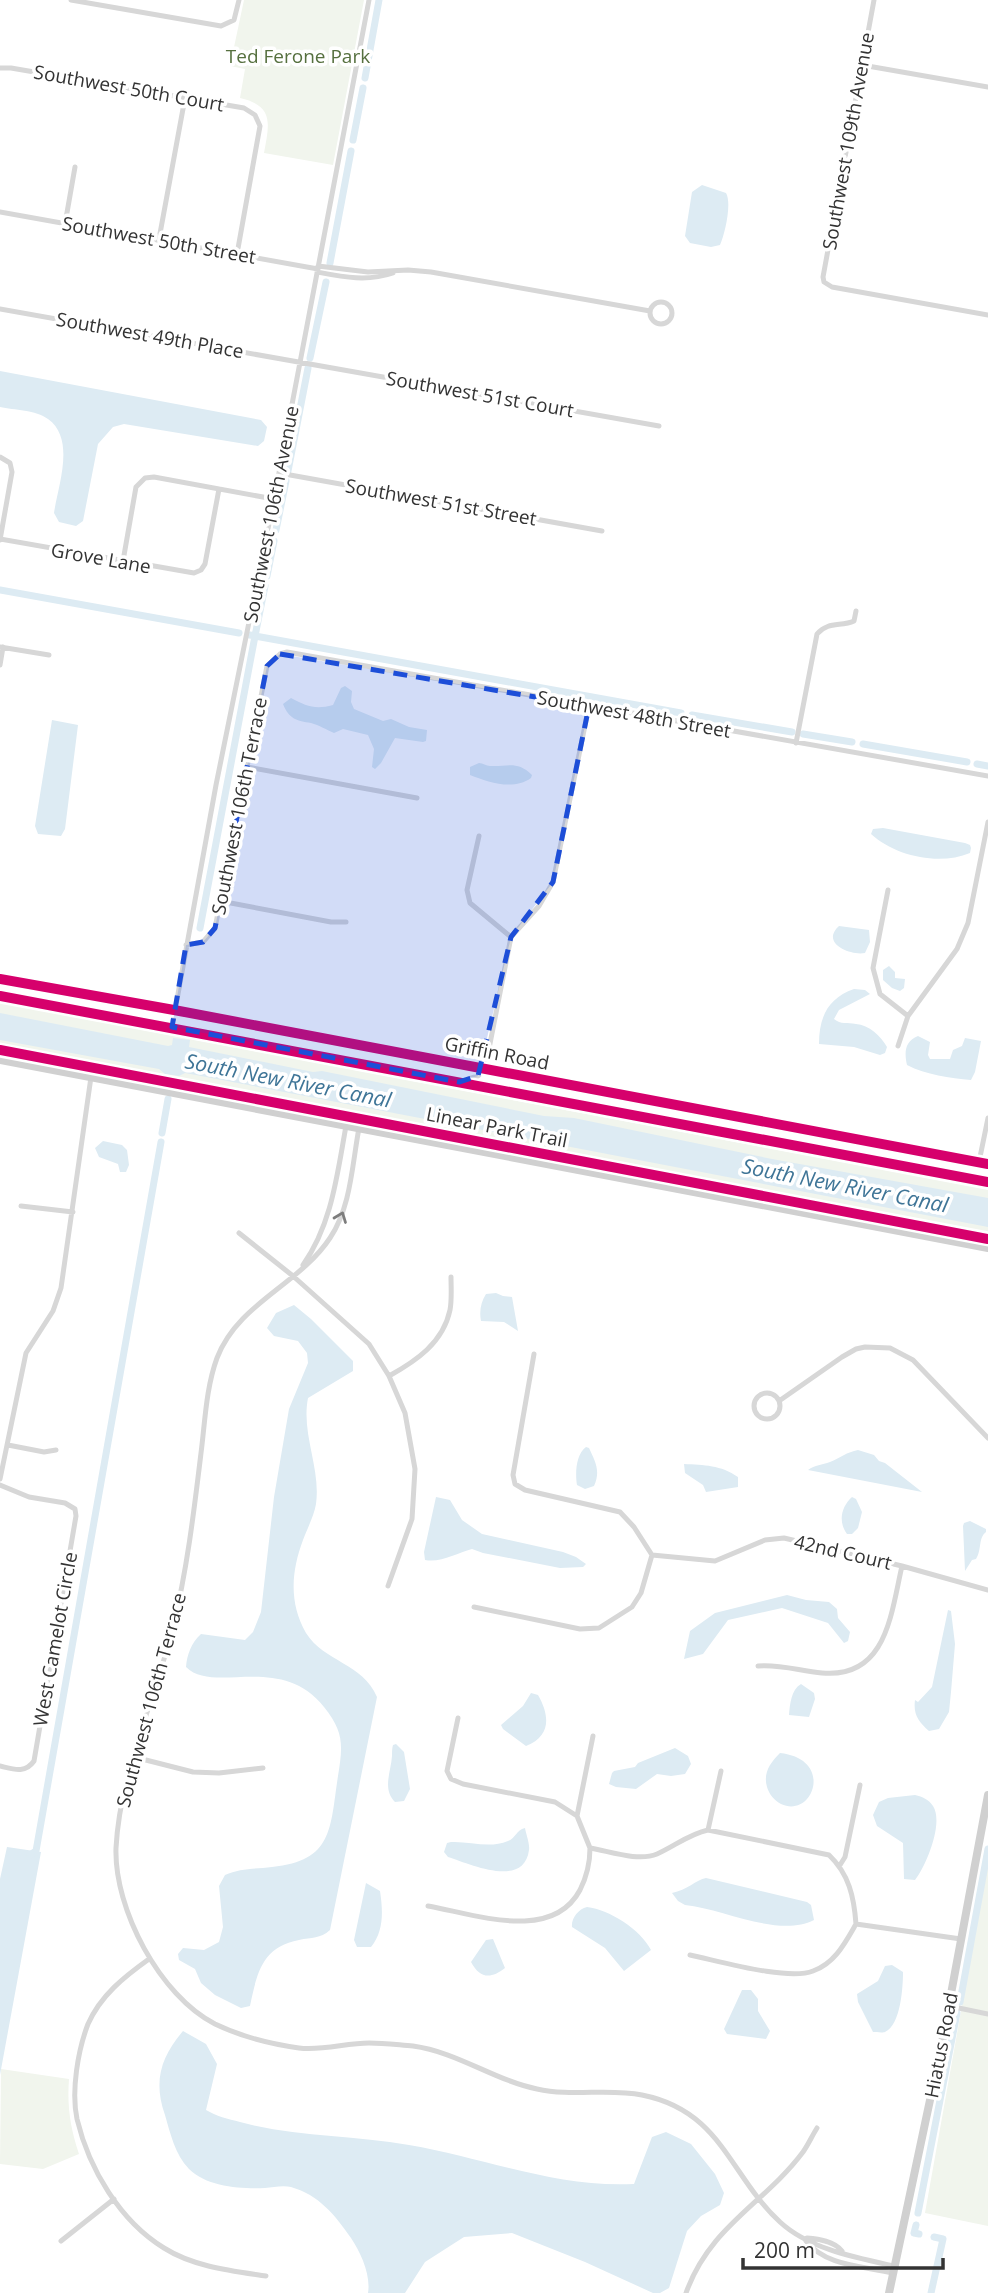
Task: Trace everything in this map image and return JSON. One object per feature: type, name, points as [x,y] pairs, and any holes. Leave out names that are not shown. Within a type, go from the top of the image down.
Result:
[{"type":"main road","name":"Griffin Road","points":[[0,979],[984,1163]]},
{"type":"main road","name":"Griffin Road","points":[[0,996],[988,1182]]},
{"type":"street","points":[[71,0],[220,26],[231,23],[237,13],[239,0]]},
{"type":"street","name":"Southwest 106th Avenue","points":[[172,1027],[369,0]]},
{"type":"street","name":"Southwest 109th Avenue","points":[[874,0],[824,282],[832,287],[988,315]]},
{"type":"street","points":[[862,65],[988,87]]},
{"type":"street","name":"Southwest 50th Court","points":[[0,68],[244,108],[255,115],[259,130],[237,254]]},
{"type":"street","points":[[159,239],[185,98]]},
{"type":"street","points":[[65,223],[75,167]]},
{"type":"street","name":"Southwest 50th Street","points":[[0,212],[159,239],[357,279],[396,271],[430,272],[650,311]]},
{"type":"street","name":"Southwest 50th Street","points":[[663,302],[671,307],[672,315],[665,323],[658,323],[652,318],[650,311],[656,303],[663,302]]},
{"type":"street","name":"Southwest 49th Place","points":[[0,309],[300,362]]},
{"type":"street","name":"Southwest 51st Court","points":[[300,362],[659,426]]},
{"type":"street","points":[[0,457],[10,463],[12,472],[0,540]]},
{"type":"street","name":"Southwest 51st Street","points":[[279,473],[602,531]]},
{"type":"street","points":[[123,561],[136,487],[145,478],[154,477],[274,499]]},
{"type":"street","name":"Grove Lane","points":[[0,540],[188,574],[201,570],[206,562],[219,489]]},
{"type":"street","points":[[796,743],[817,634],[829,624],[848,624],[854,621],[856,611]]},
{"type":"street","points":[[0,665],[2,647],[49,655]]},
{"type":"street","name":"Southwest 106th Terrace","points":[[186,945],[203,942],[212,933],[267,666],[280,654]]},
{"type":"street","name":"Southwest 48th Street","points":[[280,654],[299,654],[988,776]]},
{"type":"street","points":[[459,1082],[478,1076],[485,1069],[511,937],[539,906],[553,882],[589,706]]},
{"type":"street","points":[[247,767],[417,798]]},
{"type":"street","points":[[898,1046],[908,1016],[957,949],[968,923],[988,822]]},
{"type":"street","points":[[479,836],[467,890],[470,903],[511,937]]},
{"type":"street","points":[[888,891],[873,968],[880,994],[908,1016]]},
{"type":"street","points":[[220,901],[331,922],[346,922]]},
{"type":"street","points":[[0,1060],[988,1248]]},
{"type":"street","points":[[0,1479],[26,1353],[53,1311],[61,1288],[91,1077]]},
{"type":"street","points":[[984,1163],[988,1118]]},
{"type":"street","name":"Southwest 106th Terrace","points":[[299,1271],[321,1235],[333,1194],[346,1126]]},
{"type":"street","name":"Southwest 106th Terrace","points":[[359,1128],[343,1214],[330,1238],[318,1255],[260,1300],[235,1327],[218,1355],[209,1389],[189,1546],[174,1624],[121,1805],[116,1852],[125,1908],[149,1959],[177,1995],[212,2023],[260,2042],[306,2049],[369,2043],[418,2047],[453,2056],[500,2077],[536,2089],[577,2094],[614,2092],[644,2095],[694,2116],[715,2136],[781,2223],[804,2238],[813,2250],[825,2258],[894,2269]]},
{"type":"street","points":[[21,1206],[73,1212]]},
{"type":"street","points":[[239,1233],[293,1276],[369,1344],[389,1376],[405,1413],[415,1469],[412,1519],[388,1586]]},
{"type":"street","points":[[389,1376],[412,1363],[435,1342],[450,1311],[452,1277]]},
{"type":"street","points":[[779,1401],[856,1349],[890,1348],[913,1360],[988,1438]]},
{"type":"street","points":[[474,1607],[580,1629],[598,1628],[632,1607],[641,1593],[652,1555],[634,1527],[620,1512],[526,1490],[515,1484],[513,1475],[534,1353]]},
{"type":"street","points":[[764,1393],[773,1395],[779,1401],[779,1409],[772,1418],[764,1418],[755,1411],[755,1402],[764,1393]]},
{"type":"street","points":[[8,1445],[44,1452],[56,1450]]},
{"type":"street","name":"West Camelot Circle","points":[[0,1485],[29,1497],[65,1503],[75,1509],[75,1525],[34,1761],[29,1768],[20,1770],[0,1766]]},
{"type":"street","name":"42nd Court","points":[[652,1555],[715,1561],[765,1539],[784,1538],[988,1590]]},
{"type":"street","points":[[758,1667],[773,1665],[832,1674],[849,1671],[864,1664],[876,1653],[886,1633],[902,1566]]},
{"type":"street","points":[[458,1718],[447,1771],[451,1779],[463,1784],[555,1802],[577,1816]]},
{"type":"street","points":[[428,1906],[510,1921],[530,1922],[549,1918],[563,1911],[576,1897],[590,1861],[590,1848],[577,1816],[593,1735]]},
{"type":"street","points":[[134,1758],[193,1772],[219,1773],[262,1768]]},
{"type":"street","points":[[708,1830],[721,1771]]},
{"type":"street","points":[[839,1865],[845,1857],[860,1785]]},
{"type":"street","name":"Hiatus Road","points":[[889,2293],[949,2007],[988,1795]]},
{"type":"street","points":[[590,1848],[643,1857],[655,1855],[695,1833],[708,1830],[829,1856],[839,1865],[850,1884],[855,1902],[856,1924],[834,1958],[813,1971],[791,1974],[691,1955]]},
{"type":"street","points":[[856,1924],[961,1939]]},
{"type":"street","points":[[149,1959],[113,1986],[89,2024],[76,2072],[77,2117],[94,2165],[133,2224],[166,2250],[210,2267],[266,2276]]},
{"type":"street","points":[[949,2007],[988,2014]]},
{"type":"street","points":[[686,2293],[693,2273],[715,2241],[803,2152],[817,2128]]},
{"type":"street","points":[[61,2241],[114,2199]]},
{"type":"street","points":[[804,2238],[894,2269]]},
{"type":"highlighted area","points":[[280,654],[589,706],[553,882],[511,937],[478,1076],[459,1082],[172,1027],[186,945],[203,942],[215,928],[267,666]]},
{"type":"green space","name":"Ted Ferone Park","points":[[244,0],[364,0],[333,165],[264,153],[267,118],[259,106],[240,98],[245,69],[230,66]]},
{"type":"green space","points":[[0,1003],[988,1190],[988,1244],[0,1056]]},
{"type":"green space","points":[[988,1860],[988,2226],[925,2213]]},
{"type":"green space","points":[[1,2069],[69,2079],[70,2116],[79,2154],[43,2169],[0,2164]]},
{"type":"water","points":[[702,185],[726,193],[728,198],[722,240],[720,245],[711,247],[690,243],[685,236],[692,192]]},
{"type":"water","points":[[0,371],[261,420],[267,427],[264,441],[258,446],[124,424],[113,427],[98,444],[83,521],[76,526],[59,522],[54,513],[63,463],[61,438],[56,428],[43,416],[0,407]]},
{"type":"water","points":[[345,686],[352,691],[351,702],[354,709],[383,721],[391,719],[409,727],[427,730],[426,741],[395,738],[375,769],[372,767],[374,749],[368,735],[343,729],[334,733],[298,720],[288,713],[283,704],[291,698],[311,706],[333,705],[341,688]]},
{"type":"water","points":[[52,720],[78,725],[65,829],[61,836],[38,834],[35,826]]},
{"type":"water","points":[[479,763],[522,767],[532,775],[524,782],[516,784],[492,782],[470,775],[470,767]]},
{"type":"water","points":[[883,828],[965,843],[970,845],[970,853],[945,859],[918,857],[892,848],[871,834],[873,829]]},
{"type":"water","points":[[839,926],[869,930],[870,942],[865,953],[845,950],[835,943],[834,932]]},
{"type":"water","points":[[889,966],[895,972],[895,978],[905,979],[904,988],[900,991],[883,980],[883,970]]},
{"type":"water","points":[[854,989],[865,990],[870,994],[839,1010],[834,1019],[870,1029],[887,1047],[885,1053],[880,1055],[854,1047],[819,1044],[821,1025],[827,1010],[838,998]]},
{"type":"water","name":"South New River Canal","points":[[0,1013],[168,1046],[172,1045],[173,1038],[190,1040],[189,1047],[313,1072],[322,1071],[544,1116],[574,1118],[772,1159],[988,1198],[988,1227],[196,1075],[165,1074],[159,1069],[0,1040]]},
{"type":"water","points":[[918,1036],[930,1042],[930,1059],[950,1059],[953,1050],[962,1046],[965,1038],[981,1041],[971,1080],[930,1074],[907,1065],[906,1048],[910,1041]]},
{"type":"water","points":[[103,1141],[122,1145],[127,1150],[129,1165],[126,1172],[120,1172],[118,1164],[99,1157],[95,1148]]},
{"type":"water","points":[[496,1293],[512,1297],[518,1331],[504,1322],[481,1321],[480,1310],[484,1297],[486,1294]]},
{"type":"water","points":[[294,1305],[353,1361],[353,1371],[308,1398],[307,1425],[317,1491],[315,1509],[296,1564],[294,1599],[300,1622],[314,1643],[363,1677],[377,1697],[330,1930],[319,1936],[287,1943],[269,1955],[259,1972],[250,2006],[241,2008],[215,1995],[201,1983],[195,1969],[179,1960],[178,1954],[183,1948],[204,1950],[219,1942],[223,1927],[219,1886],[225,1875],[292,1863],[318,1849],[330,1826],[341,1756],[339,1732],[335,1724],[324,1707],[307,1691],[288,1681],[198,1675],[186,1667],[190,1649],[201,1634],[245,1640],[253,1632],[261,1612],[274,1497],[289,1409],[308,1363],[307,1353],[298,1341],[274,1336],[267,1328],[276,1313]]},
{"type":"water","points":[[586,1447],[595,1462],[597,1476],[594,1486],[585,1489],[577,1485],[576,1475],[578,1459]]},
{"type":"water","points":[[858,1450],[874,1455],[922,1492],[808,1470]]},
{"type":"water","points":[[684,1464],[725,1470],[738,1477],[738,1487],[706,1492],[703,1485],[685,1473]]},
{"type":"water","points":[[436,1497],[450,1500],[462,1520],[482,1534],[563,1552],[586,1564],[583,1567],[560,1568],[472,1549],[443,1559],[425,1560],[424,1552]]},
{"type":"water","points":[[852,1497],[856,1499],[862,1512],[858,1528],[852,1534],[847,1534],[842,1525],[842,1515],[845,1505]]},
{"type":"water","points":[[970,1521],[986,1529],[986,1532],[976,1559],[972,1560],[965,1571],[963,1526]]},
{"type":"water","points":[[787,1595],[829,1602],[837,1609],[838,1618],[850,1632],[848,1641],[844,1643],[828,1623],[782,1608],[728,1620],[703,1654],[684,1659],[690,1631],[715,1613]]},
{"type":"water","points":[[948,1610],[951,1611],[955,1644],[949,1712],[939,1729],[929,1731],[917,1718],[915,1700],[918,1702],[932,1687]]},
{"type":"water","points":[[801,1684],[814,1693],[815,1699],[809,1717],[789,1715],[793,1694]]},
{"type":"water","points":[[531,1693],[538,1695],[542,1703],[546,1725],[540,1737],[526,1746],[501,1725],[523,1706]]},
{"type":"water","points":[[396,1744],[404,1752],[410,1789],[404,1801],[395,1802],[389,1792],[388,1780],[392,1747]]},
{"type":"water","points":[[675,1748],[688,1756],[691,1764],[685,1774],[657,1774],[636,1789],[609,1784],[614,1771],[635,1767],[638,1763]]},
{"type":"water","points":[[780,1753],[797,1758],[808,1766],[813,1776],[809,1796],[802,1803],[792,1806],[781,1804],[768,1790],[767,1773],[770,1764]]},
{"type":"water","points":[[915,1795],[933,1806],[936,1823],[928,1855],[915,1880],[904,1879],[903,1843],[877,1826],[873,1815],[879,1802],[888,1798]]},
{"type":"water","points":[[525,1828],[529,1850],[525,1862],[517,1869],[495,1871],[482,1868],[448,1857],[444,1852],[447,1843],[501,1843],[511,1840]]},
{"type":"water","points":[[7,1847],[41,1852],[0,2075],[0,1879]]},
{"type":"water","points":[[706,1878],[807,1902],[811,1905],[814,1920],[785,1926],[751,1921],[685,1905],[672,1893]]},
{"type":"water","points":[[366,1883],[380,1891],[382,1920],[371,1947],[357,1947],[354,1940]]},
{"type":"water","points":[[587,1907],[605,1912],[624,1922],[640,1935],[651,1950],[624,1971],[605,1948],[572,1927],[576,1915]]},
{"type":"water","points":[[493,1939],[505,1968],[486,1976],[478,1972],[471,1962],[486,1940]]},
{"type":"water","points":[[892,1965],[903,1972],[898,2014],[895,2022],[885,2032],[873,2032],[858,2002],[857,1994],[878,1981],[885,1966]]},
{"type":"water","points":[[742,1990],[751,1990],[758,1999],[758,2011],[770,2031],[766,2039],[727,2034],[724,2029]]},
{"type":"water","points":[[183,2031],[206,2044],[217,2064],[206,2110],[227,2118],[282,2131],[409,2145],[549,2177],[605,2184],[634,2184],[652,2137],[666,2132],[691,2144],[715,2174],[724,2193],[720,2205],[701,2216],[687,2231],[669,2288],[660,2293],[653,2293],[512,2233],[464,2237],[425,2262],[405,2293],[368,2293],[367,2272],[351,2238],[326,2207],[310,2195],[288,2186],[225,2186],[196,2175],[184,2163],[171,2136],[160,2091],[164,2060]]},
{"type":"waterway","points":[[365,78],[379,0]]},
{"type":"waterway","points":[[353,140],[363,88]]},
{"type":"waterway","points":[[330,263],[351,151]]},
{"type":"waterway","points":[[310,358],[326,282]]},
{"type":"waterway","points":[[288,471],[308,368]]},
{"type":"waterway","points":[[276,530],[286,481]]},
{"type":"waterway","points":[[267,576],[274,541]]},
{"type":"waterway","points":[[250,635],[255,636],[265,586]]},
{"type":"waterway","points":[[0,590],[239,633]]},
{"type":"waterway","points":[[200,928],[255,636],[681,713]]},
{"type":"waterway","points":[[692,715],[792,732]]},
{"type":"waterway","points":[[803,734],[852,742]]},
{"type":"waterway","points":[[863,744],[967,762]]},
{"type":"waterway","points":[[977,764],[988,766]]},
{"type":"waterway","points":[[162,1133],[168,1099]]},
{"type":"waterway","points":[[30,1855],[36,1851],[161,1142]]},
{"type":"waterway","points":[[960,2002],[988,1849]]},
{"type":"waterway","points":[[918,2213],[957,2013]]},
{"type":"waterway","points":[[916,2225],[914,2233],[919,2234]]},
{"type":"waterway","points":[[931,2293],[943,2239],[934,2237]]},
{"type":"cycle path","points":[[0,979],[988,1164]]},
{"type":"cycle path","points":[[0,996],[988,1182]]},
{"type":"cycle path","name":"Linear Park Trail","points":[[0,1050],[988,1239]]}]
